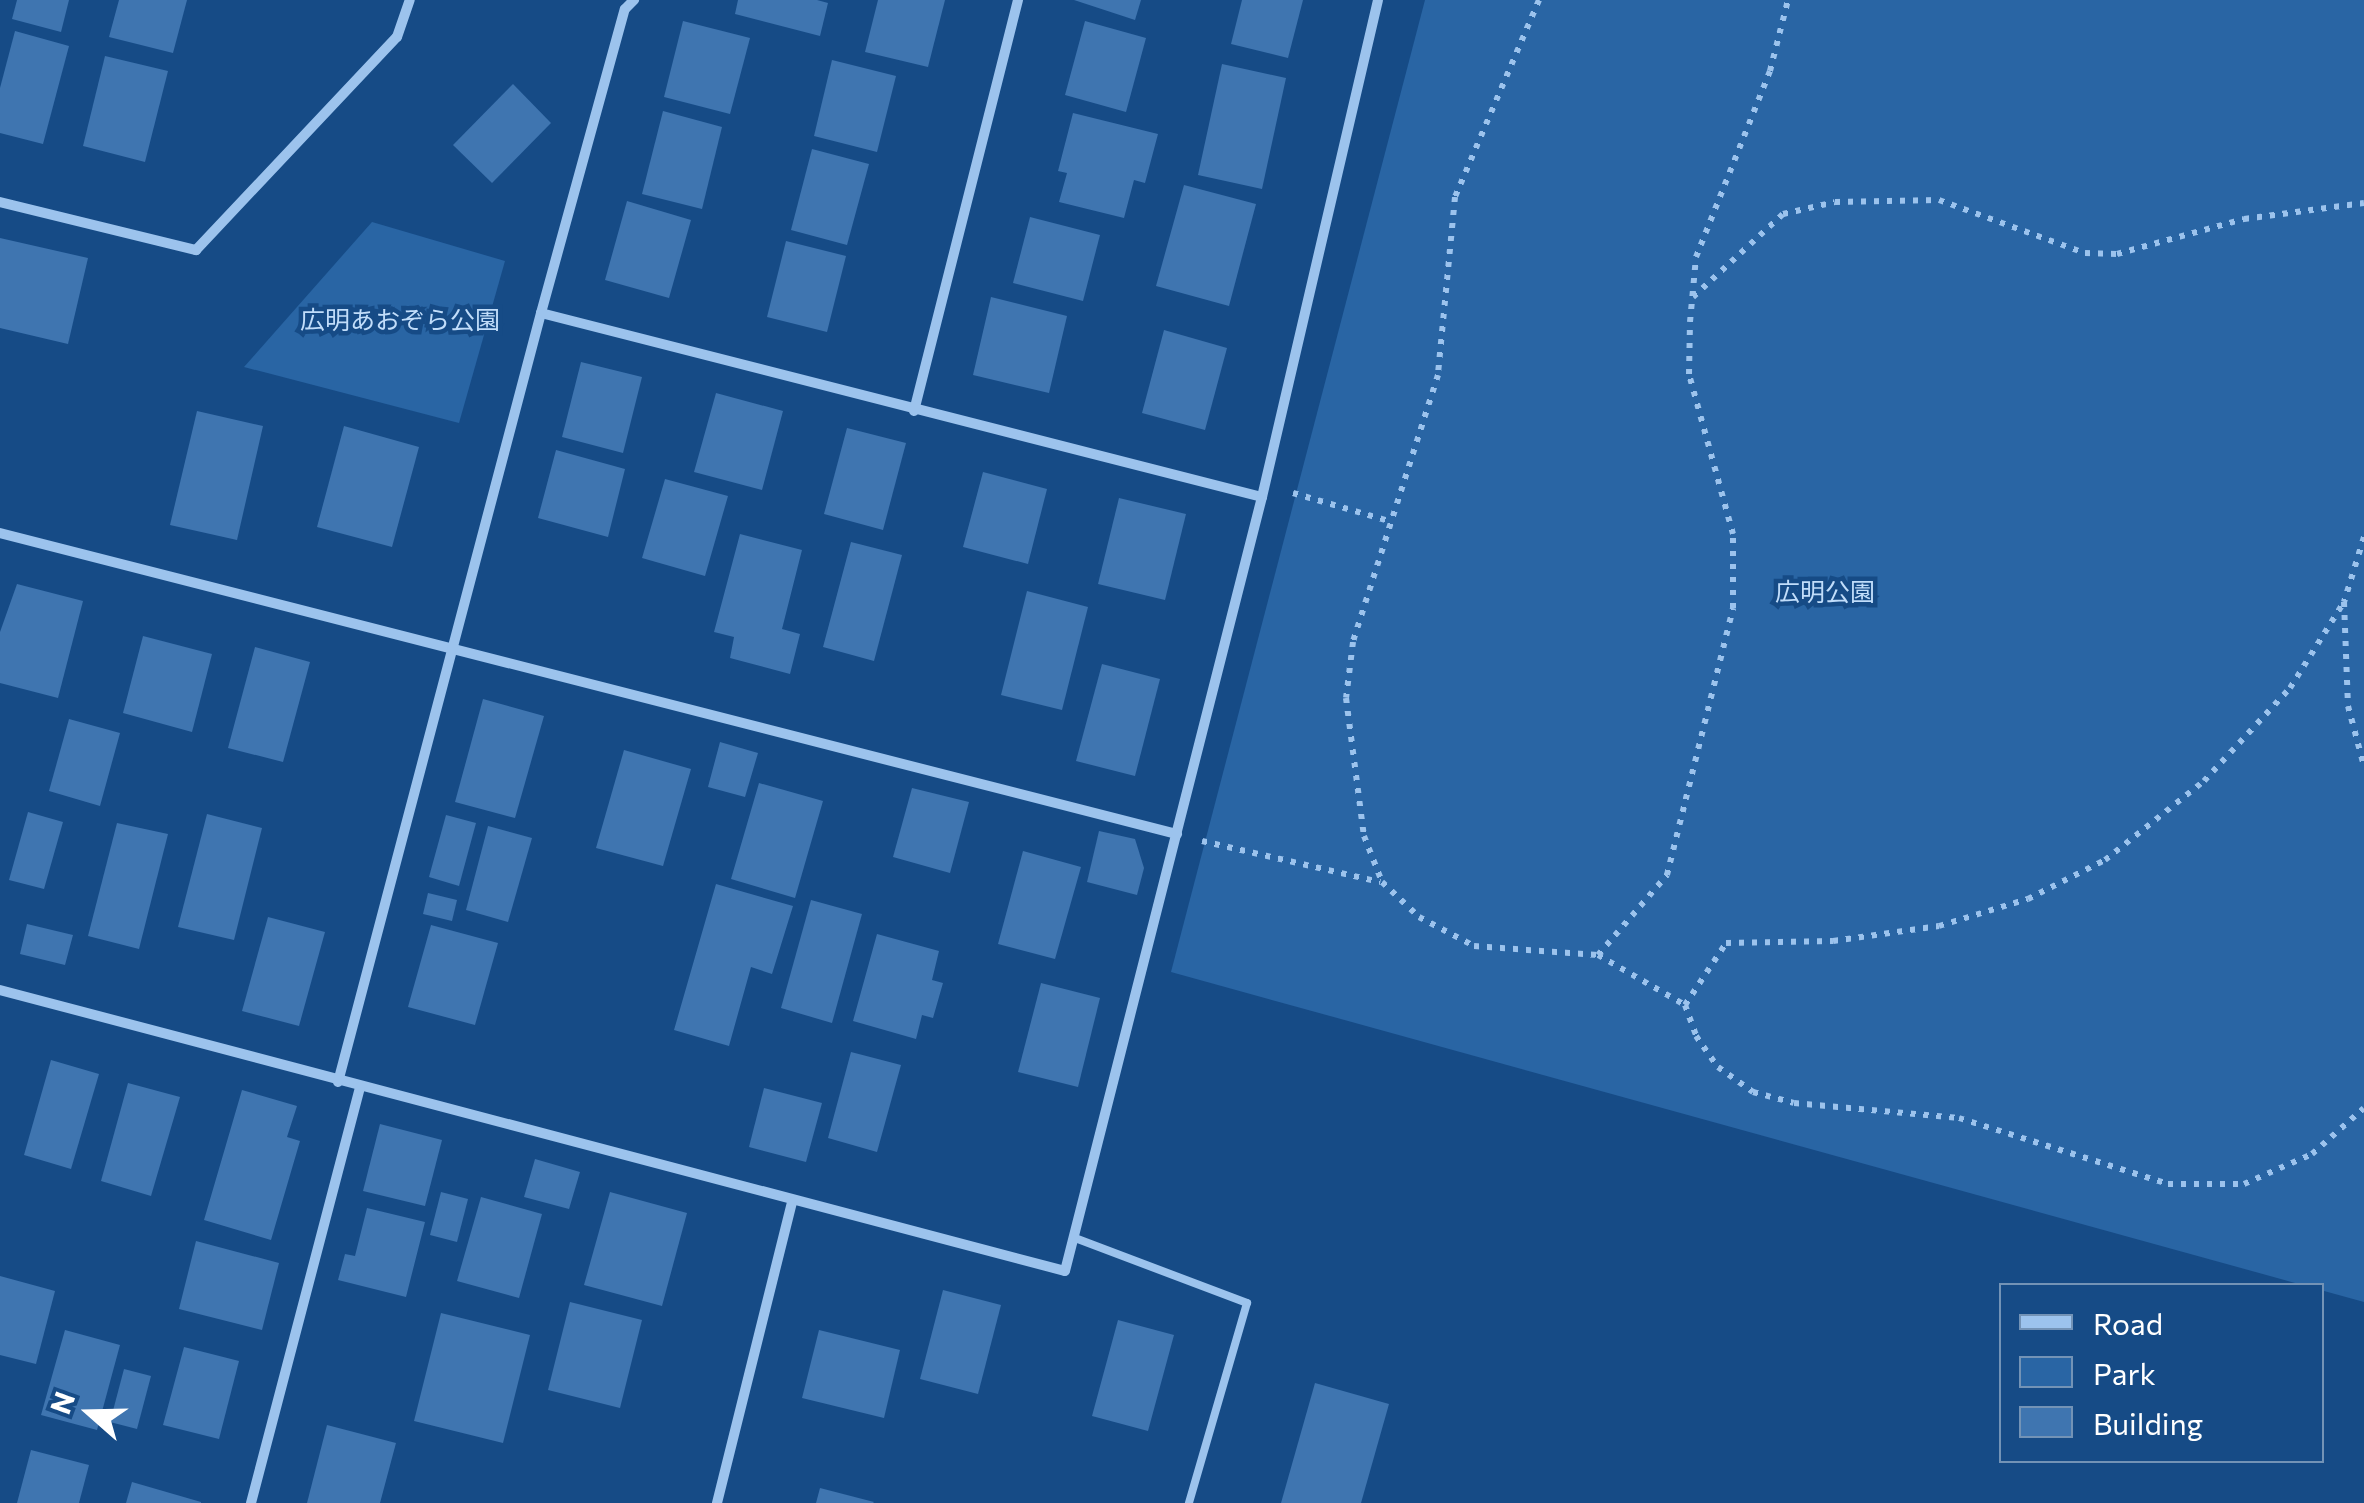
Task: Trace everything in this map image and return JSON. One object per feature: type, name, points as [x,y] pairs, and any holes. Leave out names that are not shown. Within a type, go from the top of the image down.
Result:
[{"type":"street","points":[[0,202],[196,250],[397,37],[410,0]]},
{"type":"street","points":[[338,1082],[455,651],[541,313],[625,9],[634,0]]},
{"type":"street","points":[[914,411],[1018,0]]},
{"type":"street","points":[[0,990],[792,1203],[1065,1271],[1262,497],[1378,0]]},
{"type":"street","points":[[541,313],[1262,497]]},
{"type":"street","points":[[0,533],[1177,834]]},
{"type":"street","points":[[251,1503],[360,1087]]},
{"type":"street","points":[[717,1503],[792,1203]]},
{"type":"lane","points":[[1074,1238],[1247,1303],[1189,1503]]},
{"type":"path","points":[[1529,0],[1539,2],[1456,196],[1438,375],[1353,642],[1346,698],[1364,836],[1382,882],[1419,916],[1474,946],[1598,955],[1685,1005],[1696,1036],[1718,1067],[1754,1092],[1794,1103],[1959,1118],[2168,1184],[2244,1184],[2312,1154],[2364,1108]]},
{"type":"path","points":[[1598,955],[1667,876],[1733,608],[1733,534],[1689,374],[1692,298],[1696,257],[1770,71],[1788,0]]},
{"type":"path","points":[[1692,298],[1783,214],[1835,202],[1939,200],[2101,254],[2244,219],[2364,203]]},
{"type":"path","points":[[1262,497],[1293,493],[1392,522]]},
{"type":"path","points":[[1685,1005],[1726,943],[1832,941],[1939,926],[2028,899],[2105,860],[2204,781],[2290,688],[2344,602],[2364,537]]},
{"type":"path","points":[[2344,602],[2348,706],[2364,766]]},
{"type":"path","points":[[1177,834],[1382,882]]},
{"type":"green space","name":"広明公園","points":[[1425,0],[2364,0],[2364,1302],[2324,1291],[2324,1283],[2295,1283],[1171,972]]},
{"type":"green space","name":"広明あおぞら公園","points":[[372,222],[505,261],[459,423],[244,367]]},
{"type":"building","points":[[17,0],[69,0],[61,32],[12,19]]},
{"type":"building","points":[[119,0],[187,0],[173,53],[109,37]]},
{"type":"building","points":[[738,0],[828,3],[820,36],[735,14]]},
{"type":"building","points":[[878,0],[945,0],[928,67],[865,52]]},
{"type":"building","points":[[1074,0],[1141,0],[1135,20]]},
{"type":"building","points":[[1242,0],[1303,0],[1288,58],[1231,44]]},
{"type":"building","points":[[683,21],[750,38],[730,114],[664,97]]},
{"type":"building","points":[[1085,21],[1146,38],[1126,112],[1065,95]]},
{"type":"building","points":[[15,31],[69,46],[43,144],[0,133],[0,88]]},
{"type":"building","points":[[105,56],[168,71],[145,162],[83,146]]},
{"type":"building","points":[[832,60],[896,76],[877,152],[814,136]]},
{"type":"building","points":[[1222,64],[1286,78],[1262,189],[1198,175]]},
{"type":"building","points":[[513,84],[551,123],[492,183],[453,145]]},
{"type":"building","points":[[663,111],[722,127],[702,209],[642,194]]},
{"type":"building","points":[[1073,113],[1158,134],[1145,183],[1134,180],[1124,218],[1059,202],[1067,173],[1058,171]]},
{"type":"building","points":[[812,149],[869,164],[847,245],[791,230]]},
{"type":"building","points":[[1184,185],[1256,204],[1229,306],[1156,286]]},
{"type":"building","points":[[627,201],[691,220],[669,298],[605,280]]},
{"type":"building","points":[[1030,217],[1100,235],[1083,301],[1013,283]]},
{"type":"building","points":[[0,238],[88,258],[68,344],[0,328]]},
{"type":"building","points":[[786,241],[846,256],[827,332],[767,317]]},
{"type":"building","points":[[991,297],[1067,316],[1049,393],[973,375]]},
{"type":"building","points":[[1164,330],[1227,348],[1205,430],[1142,413]]},
{"type":"building","points":[[581,362],[642,377],[623,453],[562,437]]},
{"type":"building","points":[[716,393],[783,411],[762,490],[694,472]]},
{"type":"building","points":[[197,411],[263,426],[237,540],[170,525]]},
{"type":"building","points":[[344,426],[419,447],[392,547],[317,527]]},
{"type":"building","points":[[847,428],[906,443],[883,530],[824,514]]},
{"type":"building","points":[[556,450],[625,469],[608,537],[538,518]]},
{"type":"building","points":[[983,472],[1047,489],[1028,564],[963,547]]},
{"type":"building","points":[[665,479],[728,496],[705,576],[642,558]]},
{"type":"building","points":[[1119,498],[1186,514],[1165,600],[1098,584]]},
{"type":"building","points":[[740,534],[802,550],[782,629],[800,634],[790,674],[730,658],[734,637],[714,632]]},
{"type":"building","points":[[851,542],[902,555],[874,661],[823,647]]},
{"type":"building","points":[[17,584],[83,601],[58,698],[0,683],[0,632]]},
{"type":"building","points":[[1027,591],[1088,607],[1062,710],[1001,695]]},
{"type":"building","points":[[143,636],[212,654],[192,732],[123,713]]},
{"type":"building","points":[[255,647],[310,662],[283,762],[228,748]]},
{"type":"building","points":[[1102,664],[1160,679],[1135,776],[1076,761]]},
{"type":"building","points":[[483,699],[544,716],[515,818],[455,802]]},
{"type":"building","points":[[69,719],[120,733],[100,806],[49,791]]},
{"type":"building","points":[[720,742],[758,753],[745,797],[708,787]]},
{"type":"building","points":[[624,750],[691,769],[663,866],[596,848]]},
{"type":"building","points":[[759,783],[823,801],[795,898],[731,879]]},
{"type":"building","points":[[912,788],[969,802],[950,873],[893,857]]},
{"type":"building","points":[[28,812],[63,822],[44,889],[9,880]]},
{"type":"building","points":[[207,814],[262,828],[234,940],[178,927]]},
{"type":"building","points":[[446,815],[476,823],[459,886],[429,877]]},
{"type":"building","points":[[117,823],[168,834],[139,949],[88,936]]},
{"type":"building","points":[[488,826],[532,838],[508,922],[466,910]]},
{"type":"building","points":[[1099,831],[1135,839],[1144,868],[1137,895],[1087,882]]},
{"type":"building","points":[[1023,851],[1081,867],[1055,959],[998,944]]},
{"type":"building","points":[[716,884],[793,906],[772,974],[751,967],[729,1046],[674,1030]]},
{"type":"building","points":[[428,893],[457,900],[452,921],[423,914]]},
{"type":"building","points":[[811,900],[862,914],[832,1023],[781,1008]]},
{"type":"building","points":[[268,917],[325,932],[299,1026],[242,1011]]},
{"type":"building","points":[[27,924],[73,935],[65,965],[20,954]]},
{"type":"building","points":[[431,925],[498,943],[475,1025],[408,1007]]},
{"type":"building","points":[[877,934],[939,951],[932,980],[943,983],[933,1018],[922,1015],[916,1039],[853,1021]]},
{"type":"building","points":[[1041,983],[1100,998],[1078,1087],[1018,1072]]},
{"type":"building","points":[[851,1052],[901,1065],[877,1152],[828,1138]]},
{"type":"building","points":[[51,1060],[99,1074],[71,1169],[24,1155]]},
{"type":"building","points":[[128,1083],[180,1097],[151,1196],[101,1181]]},
{"type":"building","points":[[764,1088],[822,1103],[806,1162],[749,1147]]},
{"type":"building","points":[[242,1090],[297,1106],[287,1137],[300,1141],[271,1240],[204,1220]]},
{"type":"building","points":[[380,1124],[442,1140],[425,1206],[363,1191]]},
{"type":"building","points":[[535,1159],[580,1172],[569,1209],[524,1197]]},
{"type":"building","points":[[441,1192],[468,1199],[457,1242],[430,1235]]},
{"type":"building","points":[[610,1192],[687,1213],[662,1306],[584,1285]]},
{"type":"building","points":[[481,1197],[542,1214],[519,1298],[457,1281]]},
{"type":"building","points":[[367,1208],[425,1222],[406,1297],[338,1280],[345,1254],[355,1256]]},
{"type":"building","points":[[196,1241],[279,1263],[262,1330],[179,1309]]},
{"type":"building","points":[[0,1276],[55,1291],[36,1364],[0,1355]]},
{"type":"building","points":[[943,1290],[1001,1305],[978,1394],[920,1379]]},
{"type":"building","points":[[570,1302],[642,1320],[620,1408],[548,1390]]},
{"type":"building","points":[[441,1313],[530,1335],[503,1443],[414,1421]]},
{"type":"building","points":[[1118,1320],[1174,1335],[1148,1431],[1092,1416]]},
{"type":"building","points":[[65,1330],[120,1345],[97,1430],[41,1415]]},
{"type":"building","points":[[819,1330],[900,1350],[884,1418],[802,1398]]},
{"type":"building","points":[[184,1347],[239,1361],[219,1439],[163,1425]]},
{"type":"building","points":[[124,1369],[151,1376],[137,1429],[110,1422]]},
{"type":"building","points":[[1315,1383],[1389,1404],[1361,1503],[1281,1503]]},
{"type":"building","points":[[327,1425],[396,1443],[380,1503],[307,1503]]},
{"type":"building","points":[[31,1450],[89,1465],[79,1503],[17,1503]]},
{"type":"building","points":[[132,1482],[201,1502],[201,1503],[126,1503]]},
{"type":"building","points":[[820,1488],[874,1502],[816,1503]]}]
